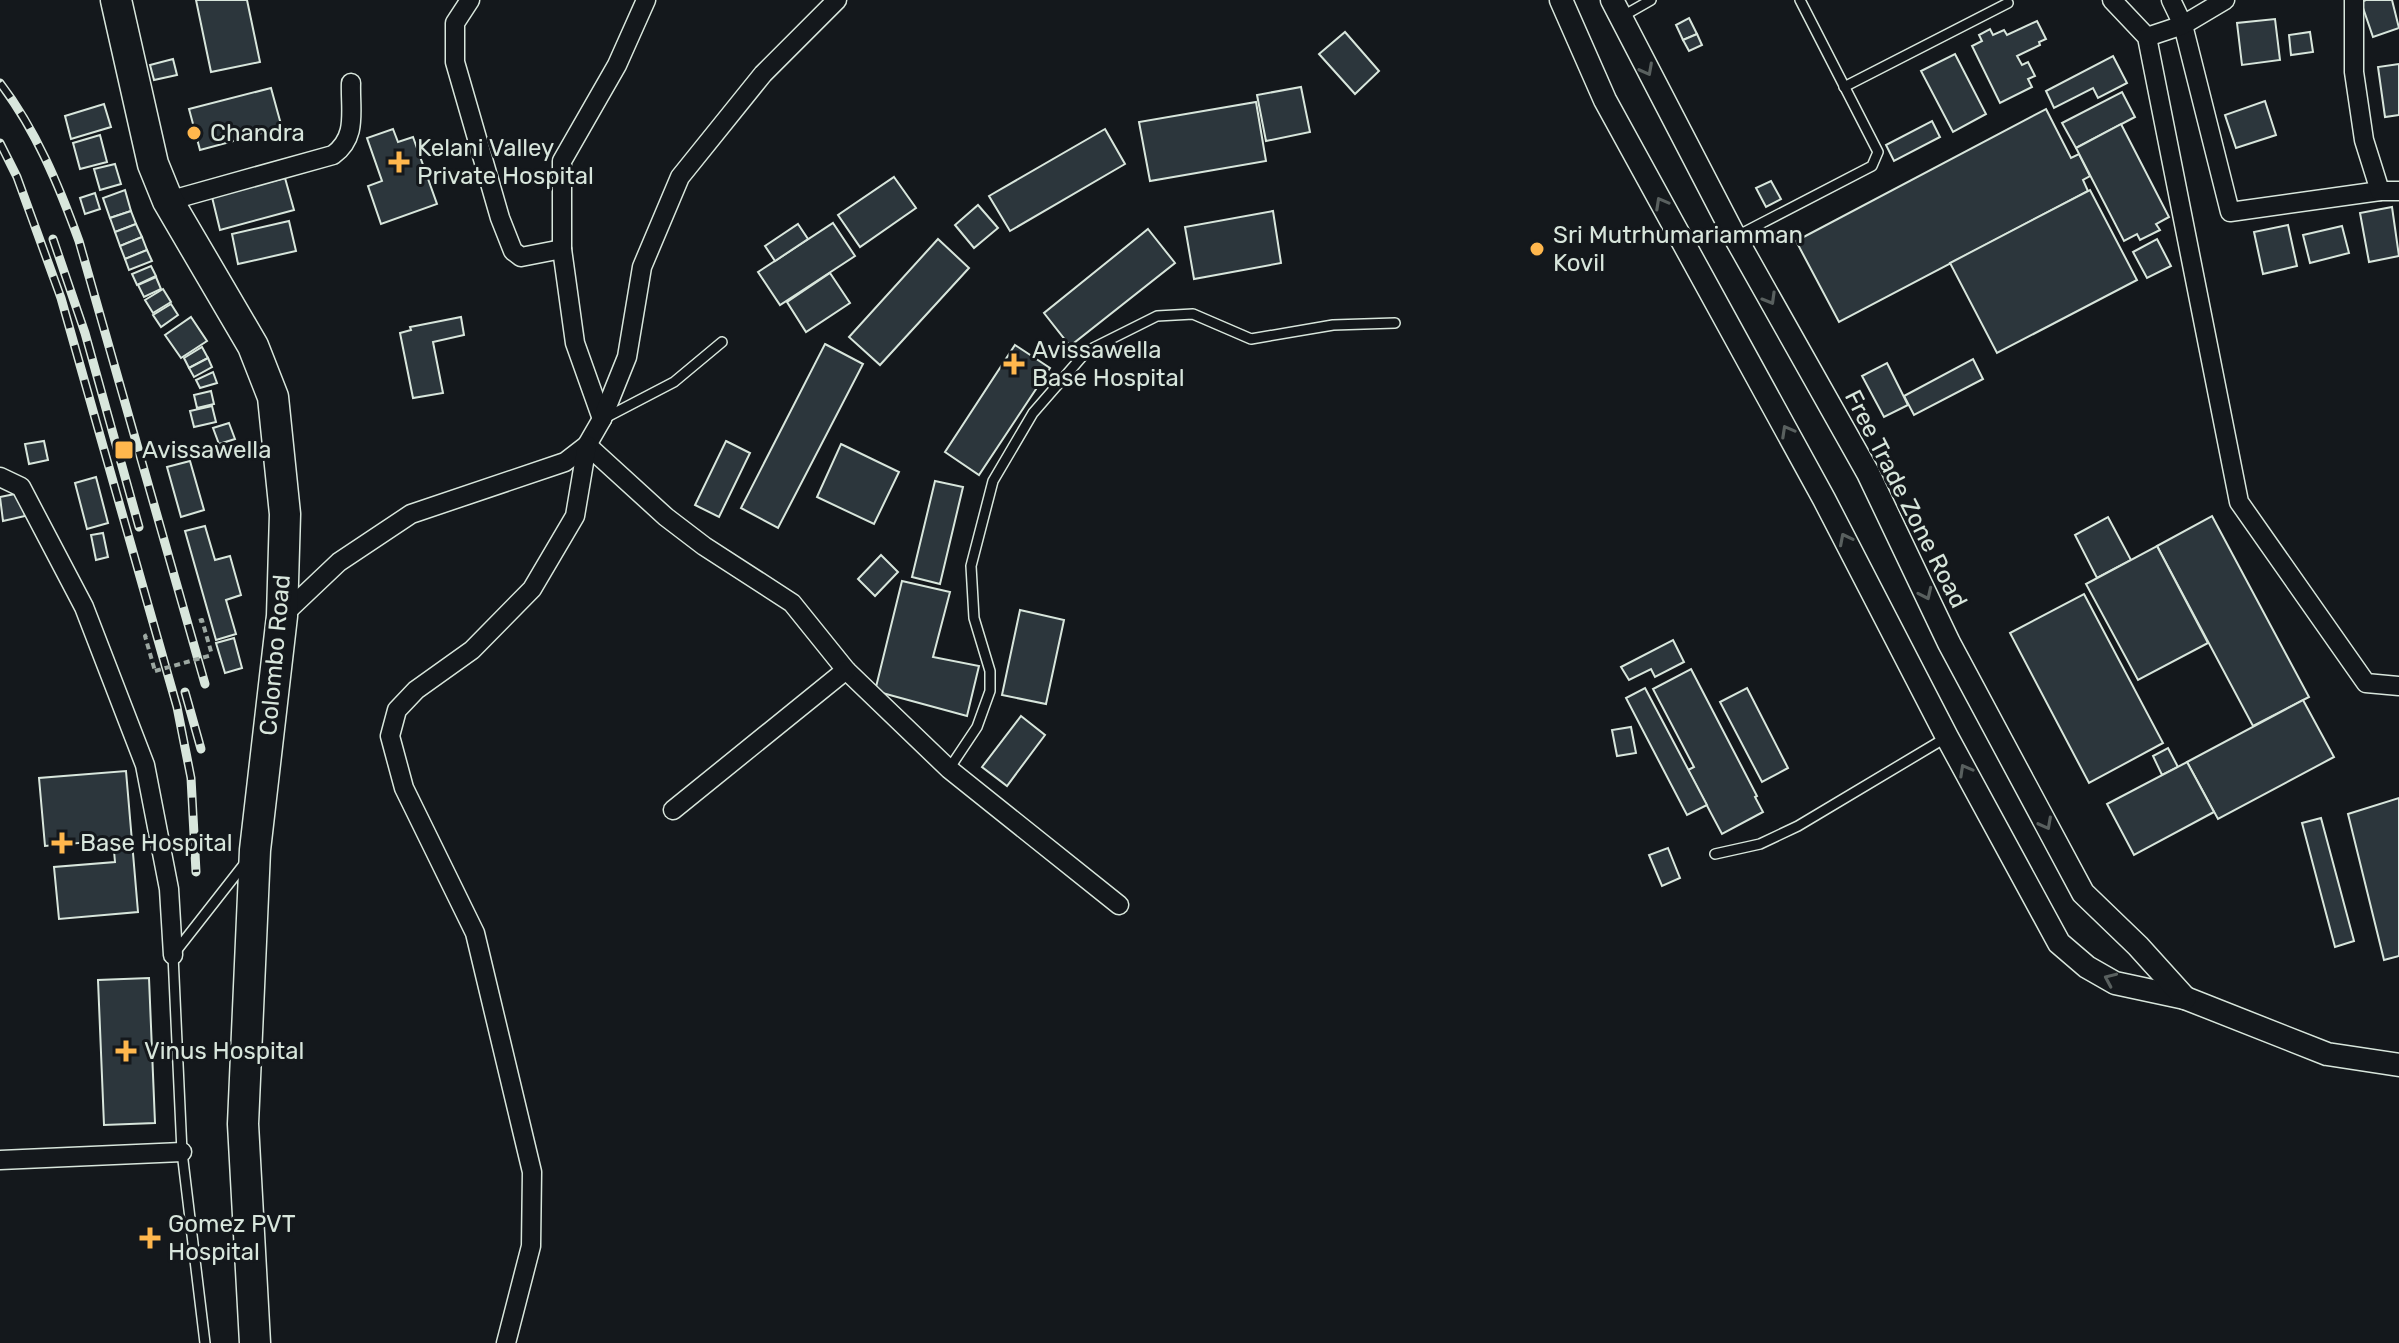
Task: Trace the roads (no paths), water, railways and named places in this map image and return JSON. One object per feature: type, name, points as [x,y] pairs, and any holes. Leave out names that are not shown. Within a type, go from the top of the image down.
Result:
[{"type":"highway","name":"Colombo Road","points":[[116,0],[153,164],[168,201],[253,346],[273,397],[285,514],[282,616],[255,850],[243,1124],[255,1343]]},
{"type":"street","points":[[470,0],[455,23],[455,62],[500,218],[513,251],[521,257],[562,249]]},
{"type":"street","points":[[602,419],[575,343],[562,249],[562,161],[617,65],[646,0]]},
{"type":"street","points":[[506,1343],[531,1246],[532,1172],[475,933],[404,788],[390,736],[397,710],[416,690],[472,650],[532,589],[575,516],[587,445],[602,419],[627,357],[642,267],[680,177],[763,74],[837,0]]},
{"type":"street","name":"Free Trade Zone Road","points":[[1561,0],[1605,100],[1824,499],[1947,737],[2059,943],[2087,967],[2115,983],[2185,998],[2327,1054],[2399,1065]]},
{"type":"street","points":[[2112,0],[2147,37],[2239,502],[2366,683],[2399,686]]},
{"type":"street","points":[[2171,0],[2183,25],[2230,212],[2390,191],[2364,140],[2356,86],[2354,0]]},
{"type":"street","points":[[2147,37],[2183,25],[2225,0]]},
{"type":"street","name":"Free Trade Zone Road","points":[[1616,9],[1735,237],[1868,473],[1949,643],[2083,893],[2138,946],[2185,998]]},
{"type":"street","points":[[168,201],[333,155],[350,138],[351,83]]},
{"type":"street","points":[[282,616],[339,562],[411,514],[565,462],[587,445]]},
{"type":"street","points":[[587,445],[666,517],[704,546],[792,603],[846,670],[949,769],[1119,905]]},
{"type":"street","points":[[0,477],[21,487],[84,607],[145,765],[169,889],[173,955]]},
{"type":"street","points":[[673,810],[846,670]]},
{"type":"street","points":[[0,1160],[182,1152]]},
{"type":"lane","points":[[1616,9],[1651,0]]},
{"type":"lane","points":[[1735,237],[1872,166],[1878,152],[1800,0]]},
{"type":"lane","points":[[1844,87],[2008,3]]},
{"type":"lane","points":[[949,769],[977,727],[990,691],[990,671],[974,618],[971,566],[993,481],[1033,413],[1087,351],[1157,316],[1193,314],[1251,339],[1333,325],[1395,323]]},
{"type":"lane","points":[[602,419],[674,382],[722,342]]},
{"type":"lane","points":[[1715,854],[1760,844],[1798,826],[1947,737]]},
{"type":"lane","points":[[205,1343],[182,1152],[173,955],[255,850]]},
{"type":"railway","points":[[0,83],[46,159],[79,241],[205,684]]},
{"type":"railway","points":[[0,143],[17,177],[61,298],[177,707],[191,778],[196,872]]},
{"type":"railway","points":[[53,239],[85,333],[139,527]]},
{"type":"railway","points":[[185,692],[201,749]]},
{"type":"place","name":"Chandra","points":[[194,133]]},
{"type":"place","name":"Kelani Valley Private Hospital","points":[[399,162]]},
{"type":"place","name":"Sri Mutrhumariamman Kovil","points":[[1537,249]]},
{"type":"place","name":"Avissawella Base Hospital","points":[[1014,364]]},
{"type":"place","name":"Avissawella","points":[[124,450]]},
{"type":"place","name":"Base Hospital","points":[[62,843]]},
{"type":"place","name":"Vinus Hospital","points":[[126,1051]]},
{"type":"place","name":"Gomez PVT Hospital","points":[[150,1238]]}]
